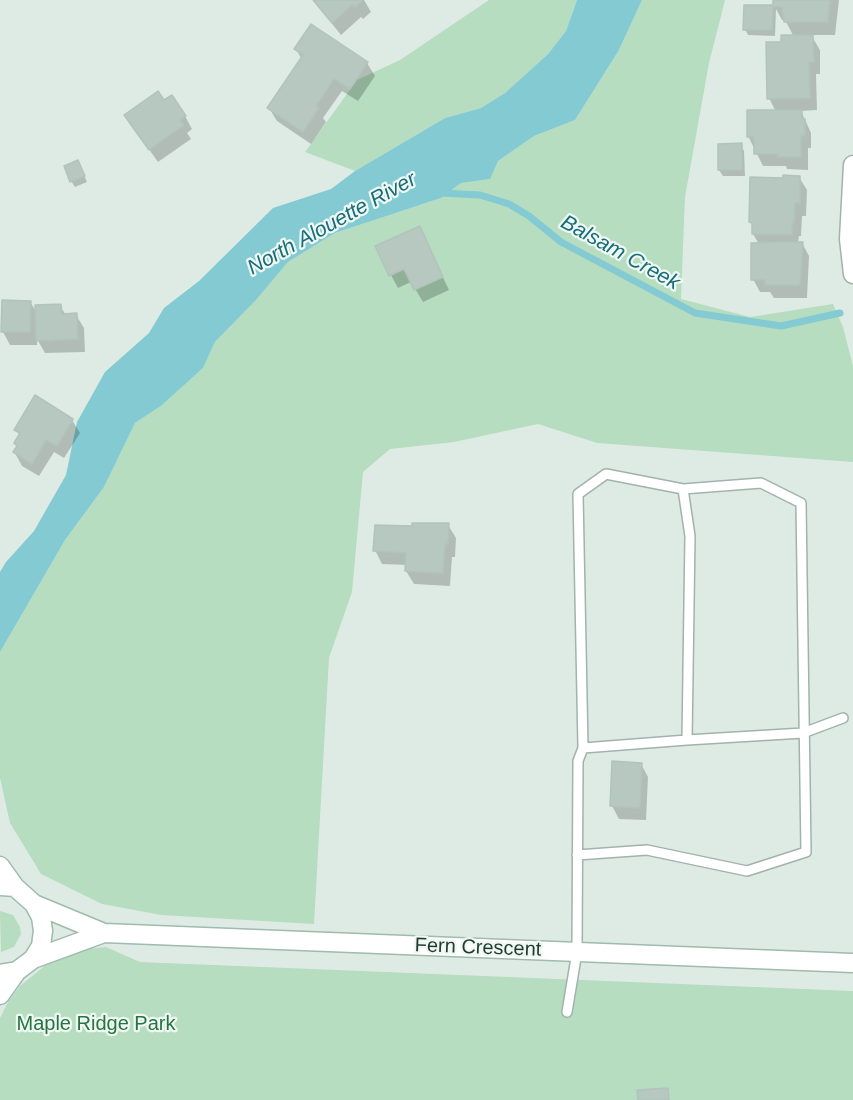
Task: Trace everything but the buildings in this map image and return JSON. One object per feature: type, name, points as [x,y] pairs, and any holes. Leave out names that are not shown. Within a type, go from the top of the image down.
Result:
[{"type":"street","points":[[853,165],[849,239],[853,274]]},
{"type":"street","points":[[0,866],[7,887],[34,904],[41,917],[44,931],[41,946],[33,959],[8,973],[0,995]]},
{"type":"street","name":"Fern Crescent","points":[[34,904],[104,933],[853,963]]},
{"type":"street","name":"Fern Crescent","points":[[33,959],[104,933]]},
{"type":"lane","points":[[567,1011],[577,952],[577,855],[578,761],[583,748],[578,494],[606,474],[684,489],[760,483],[801,503],[806,852],[747,871],[647,850],[577,855]]},
{"type":"lane","points":[[684,489],[690,536],[687,740]]},
{"type":"lane","points":[[583,748],[803,733],[843,718]]},
{"type":"green space","points":[[489,0],[577,0],[566,31],[548,54],[505,93],[481,108],[445,118],[355,171],[305,152],[357,80],[400,60]]},
{"type":"green space","points":[[642,0],[725,0],[709,63],[685,197],[681,299],[750,317],[833,304],[843,327],[853,366],[853,462],[597,443],[538,424],[454,442],[390,449],[363,472],[352,592],[329,658],[314,924],[161,915],[102,904],[41,874],[10,823],[0,778],[0,652],[65,540],[104,487],[135,423],[161,406],[203,368],[215,342],[256,300],[288,262],[335,233],[441,198],[461,183],[489,179],[498,161],[534,136],[575,120],[619,50]]},
{"type":"green space","points":[[0,911],[13,915],[21,934],[14,947],[1,952]]},
{"type":"green space","name":"Maple Ridge Park","points":[[106,947],[140,962],[853,991],[853,1100],[0,1100],[0,1018],[8,1002],[20,986],[47,964],[85,949]]},
{"type":"water","name":"North Alouette River","points":[[577,0],[642,0],[619,50],[575,120],[534,136],[498,161],[490,179],[461,183],[441,198],[335,233],[288,262],[256,300],[215,342],[203,368],[161,406],[135,423],[104,487],[65,540],[0,652],[0,572],[34,531],[66,475],[77,422],[105,372],[149,333],[164,308],[199,281],[273,208],[331,189],[355,171],[445,118],[481,108],[505,93],[548,54],[566,31]]},
{"type":"waterway","name":"Balsam Creek","points":[[440,193],[480,195],[509,204],[529,216],[561,242],[695,313],[781,326],[840,313]]}]
